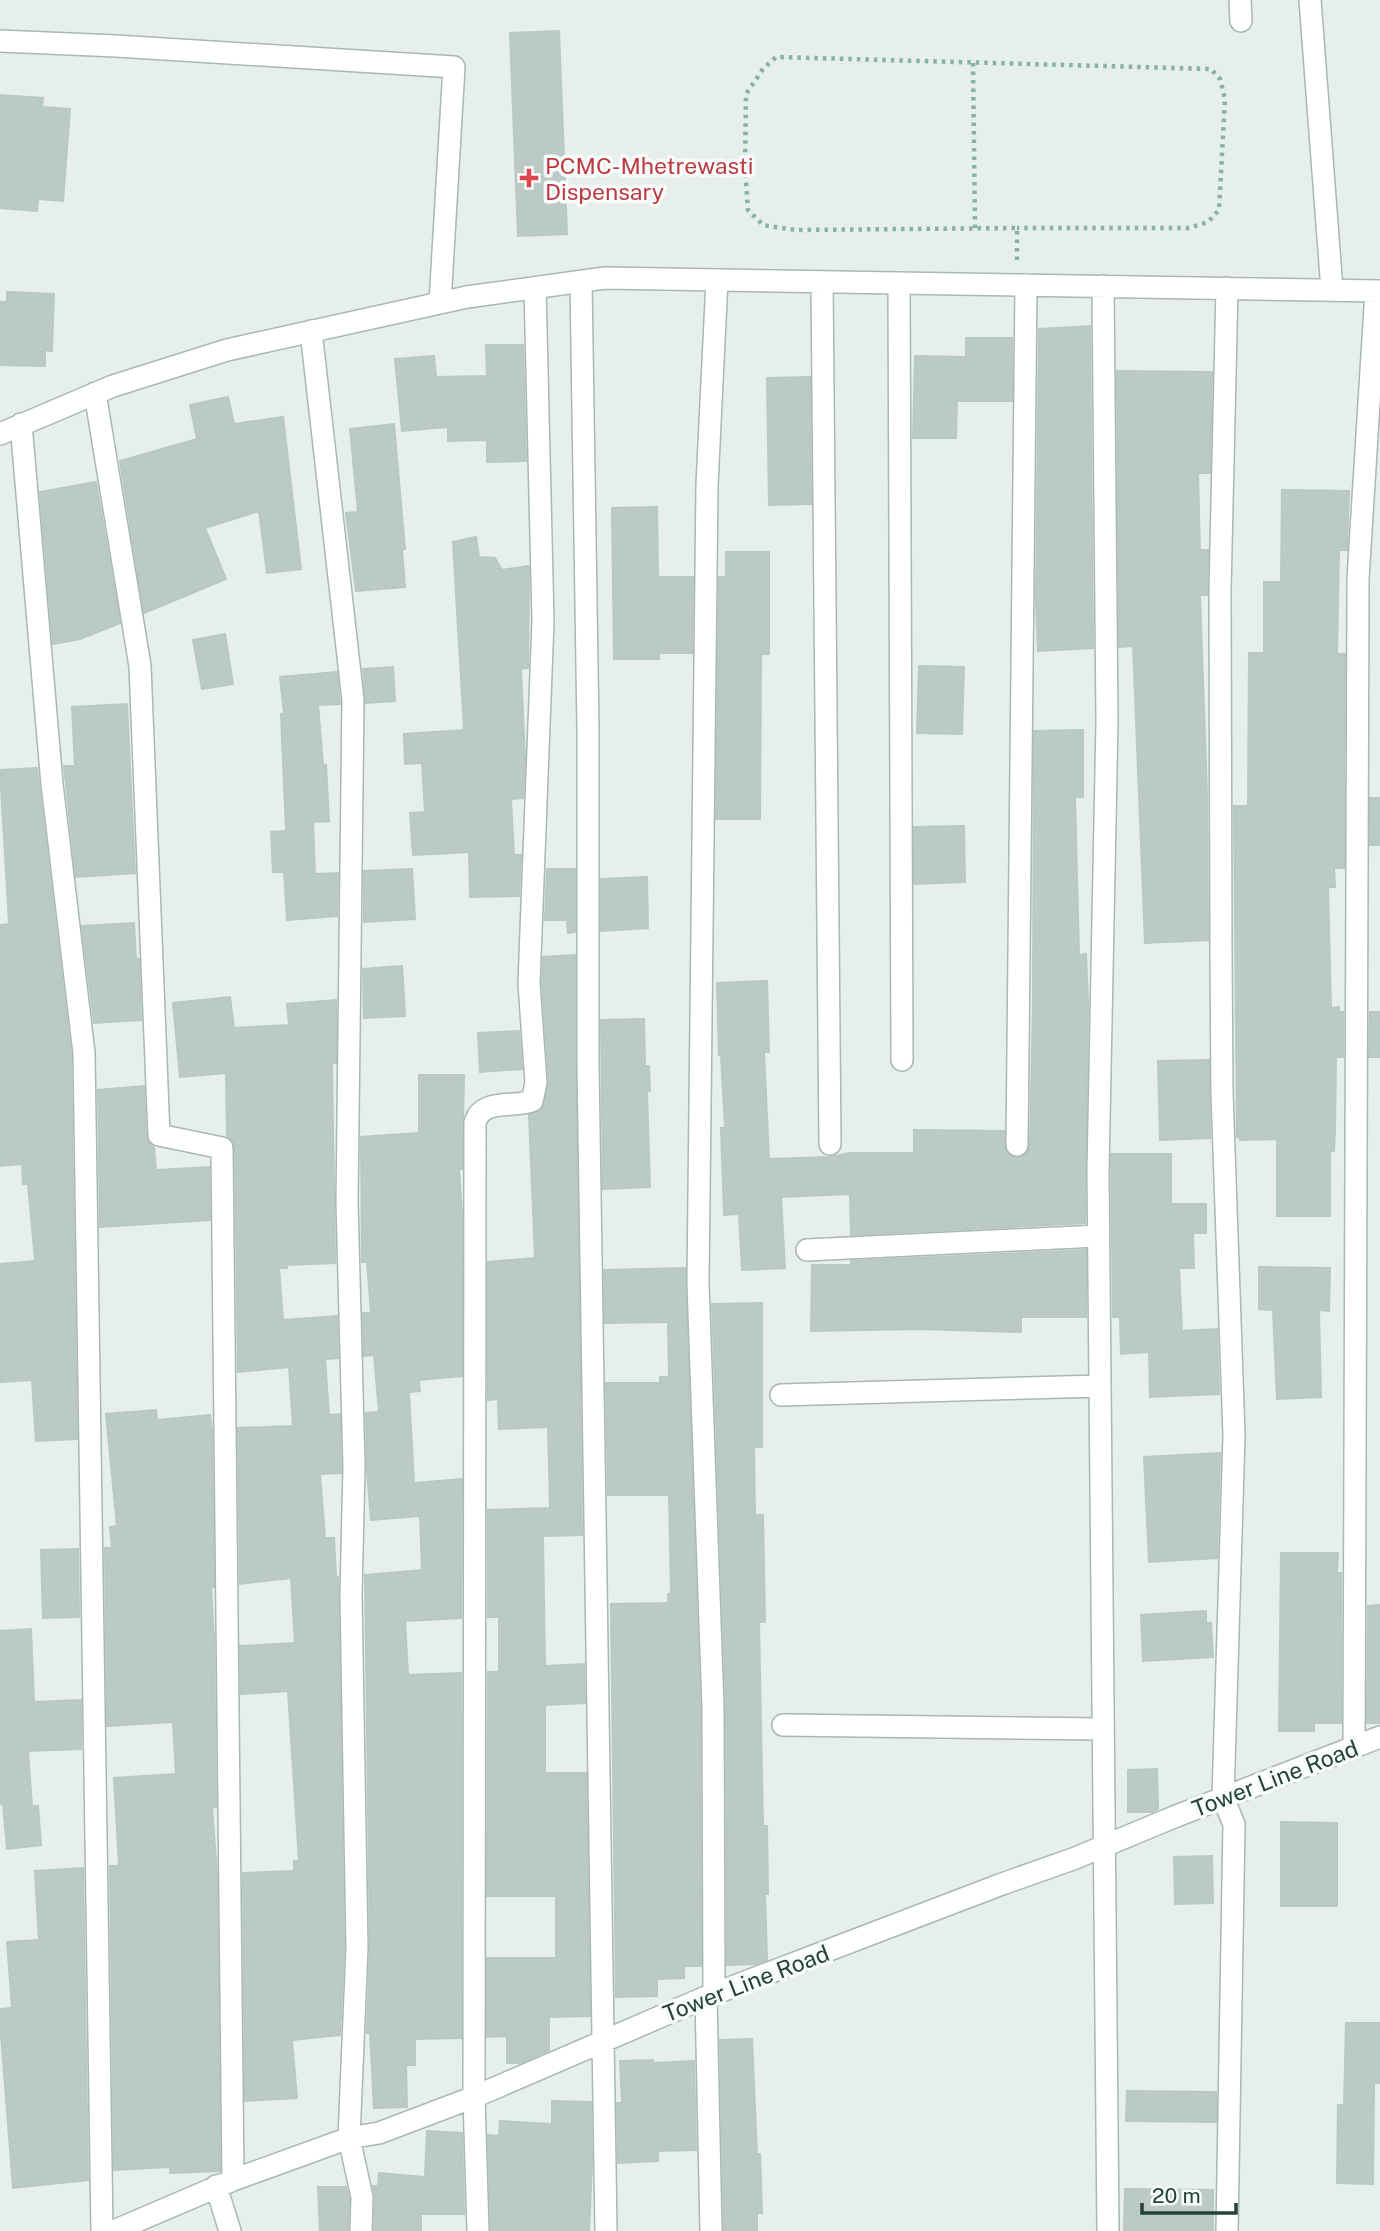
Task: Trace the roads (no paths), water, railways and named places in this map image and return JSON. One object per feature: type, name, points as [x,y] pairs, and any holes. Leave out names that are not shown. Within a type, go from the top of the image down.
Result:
[{"type":"street","points":[[1310,0],[1332,290]]},
{"type":"street","points":[[0,41],[454,67],[440,303]]},
{"type":"street","points":[[0,433],[95,393],[227,349],[440,303],[605,278],[1378,291],[1358,579],[1354,1748]]},
{"type":"street","points":[[711,2231],[713,1707],[698,1284],[707,485],[718,280]]},
{"type":"street","points":[[581,282],[588,730],[588,1091],[606,2231]]},
{"type":"street","points":[[822,282],[830,1144]]},
{"type":"street","points":[[899,283],[902,1060]]},
{"type":"street","points":[[1017,1145],[1021,285]]},
{"type":"street","points":[[1103,286],[1107,721],[1098,1236],[1108,2231]]},
{"type":"street","points":[[478,2231],[474,2097],[475,1122],[486,1107],[533,1101],[536,1083],[529,983],[544,621],[535,288]]},
{"type":"street","points":[[1227,288],[1220,590],[1222,1093],[1234,1435],[1223,1798],[1234,1824],[1227,2231]]},
{"type":"street","points":[[311,331],[353,700],[347,1202],[354,1466],[351,1595],[357,1948],[349,2138],[362,2196],[361,2231]]},
{"type":"street","points":[[95,393],[140,666],[159,1135],[222,1148],[225,2183],[230,2231]]},
{"type":"street","points":[[21,425],[52,784],[84,1053],[102,2231]]},
{"type":"street","points":[[807,1250],[1098,1236]]},
{"type":"street","points":[[781,1395],[1099,1386]]},
{"type":"street","points":[[783,1725],[1102,1730]]},
{"type":"street","name":"Tower Line Road","points":[[114,2231],[225,2183],[349,2138],[379,2133],[474,2097],[710,1996],[1380,1737]]},
{"type":"place","name":"PCMC-Mhetrewasti Dispensary","points":[[529,178]]}]
